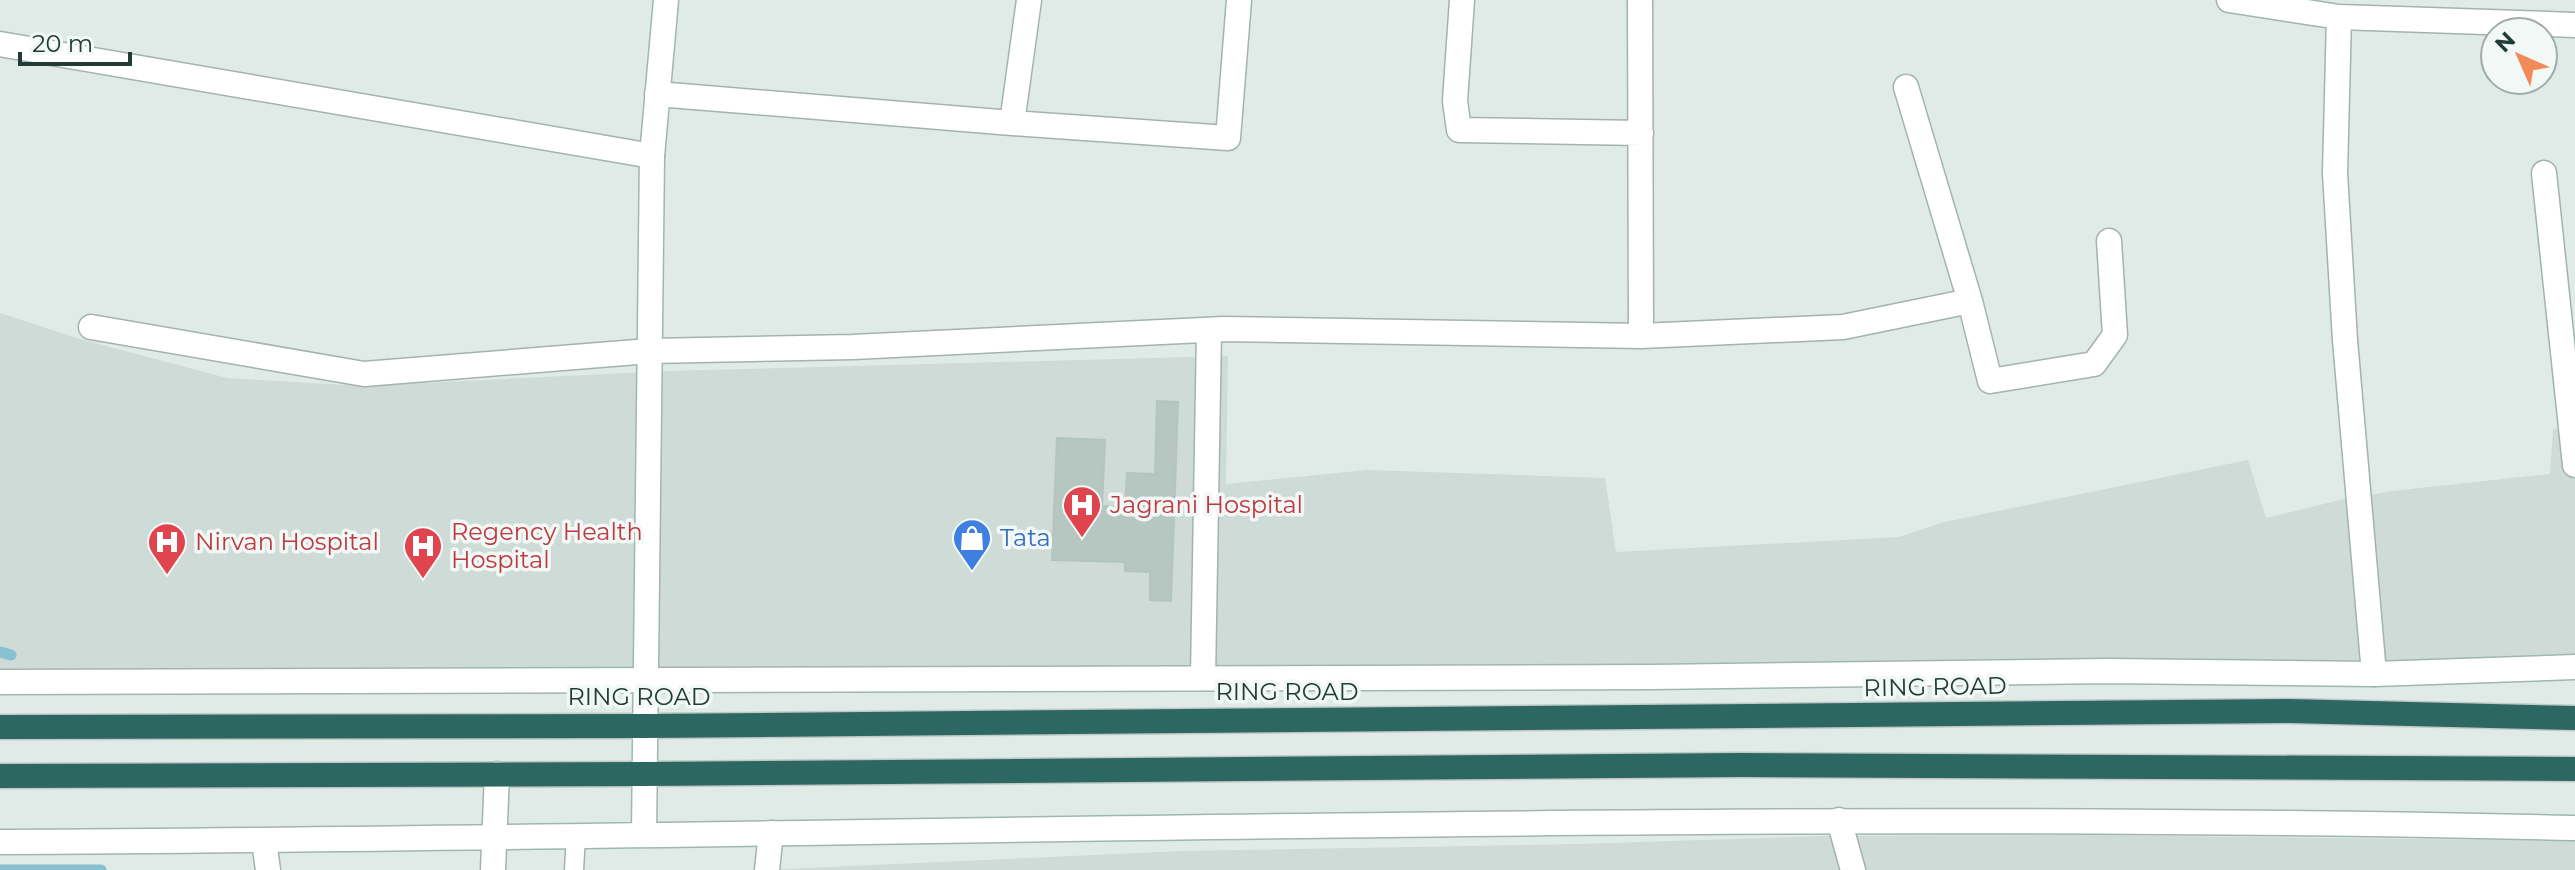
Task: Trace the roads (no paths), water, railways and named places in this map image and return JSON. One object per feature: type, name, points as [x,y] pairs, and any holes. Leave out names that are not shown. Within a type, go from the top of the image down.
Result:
[{"type":"highway","name":"RING ROAD","points":[[0,727],[645,726],[2289,711],[2575,718]]},
{"type":"highway","points":[[0,776],[1724,765],[2575,769]]},
{"type":"street","points":[[644,834],[652,156],[666,0]]},
{"type":"street","points":[[1012,123],[1029,0]]},
{"type":"street","points":[[657,94],[1228,138],[1239,0]]},
{"type":"street","points":[[1462,0],[1455,101],[1459,130],[1641,133]]},
{"type":"street","points":[[1640,0],[1641,336]]},
{"type":"street","points":[[2244,1],[2339,17],[2490,11],[2575,25]]},
{"type":"street","points":[[2339,17],[2335,173],[2345,340],[2374,674]]},
{"type":"street","points":[[0,44],[652,156]]},
{"type":"street","points":[[1906,87],[1970,301],[1990,381],[2094,364],[2115,335],[2109,241]]},
{"type":"street","points":[[2544,173],[2575,465]]},
{"type":"street","points":[[91,327],[364,374],[649,351],[853,347],[1209,330],[1641,336],[1843,327],[1970,301]]},
{"type":"street","points":[[1203,678],[1209,330]]},
{"type":"street","points":[[0,682],[1653,677],[2108,671],[2374,674],[2575,667]]},
{"type":"street","points":[[493,870],[497,774]]},
{"type":"street","points":[[0,842],[1839,820],[2575,828]]},
{"type":"street","points":[[1839,820],[1853,870]]},
{"type":"street","points":[[767,870],[771,833]]},
{"type":"street","points":[[264,841],[268,870]]},
{"type":"lane","points":[[574,870],[576,835]]},
{"type":"waterway","points":[[0,652],[11,655]]},
{"type":"waterway","points":[[0,870],[101,870]]},
{"type":"place","name":"Jagrani Hospital","points":[[1082,539]]},
{"type":"place","name":"Tata","points":[[972,572]]},
{"type":"place","name":"Nirvan Hospital","points":[[167,576]]},
{"type":"place","name":"Regency Health Hospital","points":[[423,580]]}]
